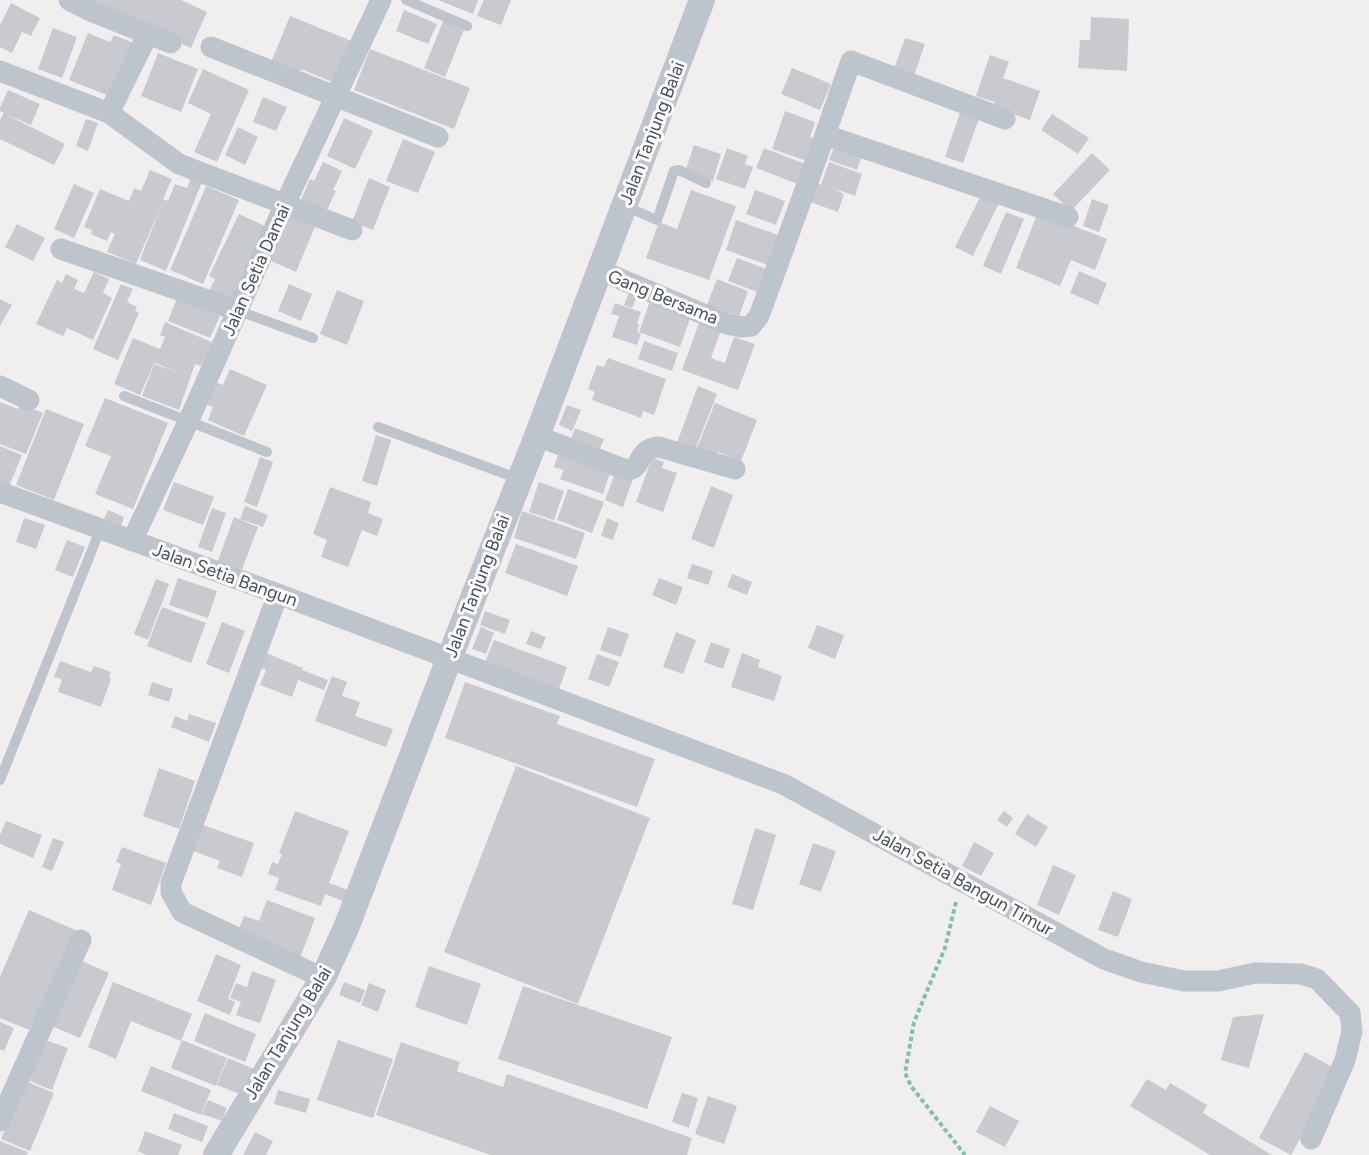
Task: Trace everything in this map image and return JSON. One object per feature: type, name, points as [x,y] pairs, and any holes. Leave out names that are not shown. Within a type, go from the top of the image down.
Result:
[{"type":"street","points":[[69,0],[171,43]]},
{"type":"street","name":"Jalan Setia Damai","points":[[132,541],[189,420],[285,204],[381,0]]},
{"type":"street","name":"Jalan Tanjung Balai","points":[[216,1155],[323,978],[346,928],[537,436],[702,0]]},
{"type":"street","points":[[108,112],[148,34]]},
{"type":"street","points":[[211,47],[438,138]]},
{"type":"street","points":[[1005,119],[851,61],[825,135],[1068,217]]},
{"type":"street","points":[[0,71],[108,112],[179,164],[352,230]]},
{"type":"street","name":"Gang Bersama","points":[[599,270],[727,324],[741,327],[752,326],[759,316],[825,135]]},
{"type":"street","points":[[61,249],[238,311]]},
{"type":"street","points":[[0,386],[29,400]]},
{"type":"street","points":[[537,436],[627,470],[633,470],[650,448],[659,447],[735,469]]},
{"type":"street","name":"Jalan Setia Bangun","points":[[0,492],[449,659]]},
{"type":"street","points":[[278,594],[171,883],[171,892],[182,912],[323,978]]},
{"type":"street","name":"Jalan Setia Bangun Timur","points":[[449,659],[783,784],[1104,959],[1141,972],[1184,981],[1218,981],[1255,973],[1301,974],[1317,979],[1350,1013],[1352,1031],[1345,1060],[1311,1139]]},
{"type":"street","points":[[0,1122],[81,940]]},
{"type":"lane","points":[[406,0],[467,26]]},
{"type":"lane","points":[[625,206],[657,220],[674,171],[679,170],[706,183]]},
{"type":"lane","points":[[238,311],[313,338]]},
{"type":"lane","points":[[124,396],[267,452]]},
{"type":"lane","points":[[378,427],[519,479]]},
{"type":"lane","points":[[0,780],[100,530]]},
{"type":"path","points":[[959,880],[953,919],[945,948],[914,1022],[905,1073],[911,1086],[965,1155]]},
{"type":"building","points":[[88,0],[181,0],[207,12],[191,48]]},
{"type":"building","points":[[438,0],[478,0],[473,14]]},
{"type":"building","points":[[484,0],[511,0],[501,25],[477,16]]},
{"type":"building","points":[[11,3],[40,18],[31,36],[22,32],[12,53],[0,47],[0,25]]},
{"type":"building","points":[[404,10],[437,24],[428,44],[396,31]]},
{"type":"building","points":[[290,16],[354,42],[337,84],[301,69],[297,78],[269,67]]},
{"type":"building","points":[[1091,17],[1129,19],[1127,71],[1078,68],[1080,40],[1090,40]]},
{"type":"building","points":[[444,19],[465,27],[445,77],[424,68]]},
{"type":"building","points":[[53,28],[77,37],[62,78],[38,69]]},
{"type":"building","points":[[88,33],[110,42],[114,35],[136,44],[114,98],[69,80]]},
{"type":"building","points":[[905,38],[925,44],[914,76],[894,69]]},
{"type":"building","points":[[370,49],[470,88],[454,129],[354,90]]},
{"type":"building","points":[[158,53],[198,69],[181,112],[141,96]]},
{"type":"building","points":[[990,55],[1009,62],[1003,78],[1040,91],[1030,120],[993,107],[995,102],[976,96]]},
{"type":"building","points":[[792,68],[831,84],[820,110],[781,94]]},
{"type":"building","points":[[203,69],[249,90],[217,162],[194,152],[211,114],[188,103]]},
{"type":"building","points":[[8,90],[40,104],[31,125],[5,114],[65,144],[54,165],[0,139],[0,120],[4,113],[0,111],[0,108]]},
{"type":"building","points":[[263,97],[287,107],[276,131],[253,122]]},
{"type":"building","points":[[785,111],[815,122],[810,137],[815,139],[807,161],[772,149]]},
{"type":"building","points":[[960,113],[979,119],[963,163],[945,157]]},
{"type":"building","points":[[1052,114],[1089,138],[1078,154],[1041,130]]},
{"type":"building","points":[[344,118],[373,131],[355,169],[327,156]]},
{"type":"building","points":[[86,119],[98,123],[88,151],[76,146]]},
{"type":"building","points":[[238,127],[258,137],[245,165],[225,155]]},
{"type":"building","points":[[403,139],[435,152],[418,193],[386,181]]},
{"type":"building","points":[[694,145],[721,154],[713,181],[685,172]]},
{"type":"building","points":[[835,145],[862,155],[857,170],[829,160]]},
{"type":"building","points":[[727,148],[748,156],[745,164],[753,167],[745,189],[716,179]]},
{"type":"building","points":[[764,148],[808,165],[800,185],[756,168]]},
{"type":"building","points":[[1092,153],[1110,170],[1071,211],[1053,194]]},
{"type":"building","points":[[323,162],[342,171],[326,212],[301,200],[310,179],[314,181]]},
{"type":"building","points":[[829,162],[862,174],[855,196],[833,188],[844,194],[838,212],[810,202],[817,183],[821,185]]},
{"type":"building","points":[[150,170],[172,179],[163,199],[168,201],[175,184],[187,188],[191,177],[202,182],[166,271],[140,260],[161,206],[136,264],[107,252],[115,234],[111,232],[107,241],[91,234],[92,230],[84,227],[100,189],[129,201],[134,188],[141,191]]},
{"type":"building","points":[[369,178],[390,187],[373,230],[352,222]]},
{"type":"building","points":[[74,184],[94,193],[74,238],[54,229]]},
{"type":"building","points":[[206,186],[239,200],[203,284],[170,270]]},
{"type":"building","points":[[691,190],[736,206],[709,280],[646,258],[659,222],[677,229]]},
{"type":"building","points":[[755,190],[785,201],[776,225],[746,214]]},
{"type":"building","points":[[981,195],[999,203],[973,256],[955,247]]},
{"type":"building","points":[[1092,199],[1109,205],[1099,232],[1083,226]]},
{"type":"building","points":[[1006,212],[1024,219],[1001,274],[983,266]]},
{"type":"building","points":[[1038,212],[1107,239],[1095,270],[1071,260],[1060,286],[1016,268]]},
{"type":"building","points":[[289,213],[316,224],[296,272],[269,260]]},
{"type":"building","points":[[239,214],[267,227],[232,302],[209,291],[215,279],[209,276]]},
{"type":"building","points":[[736,220],[781,236],[770,266],[726,250]]},
{"type":"building","points":[[17,224],[45,238],[33,261],[5,247]]},
{"type":"building","points":[[737,258],[769,270],[760,293],[728,281]]},
{"type":"building","points":[[1079,271],[1107,283],[1098,305],[1070,293]]},
{"type":"building","points":[[94,272],[109,279],[103,293],[112,298],[93,340],[67,328],[63,336],[36,324],[57,280],[62,283],[66,274],[78,280],[74,289],[84,293]]},
{"type":"building","points":[[717,279],[748,291],[739,317],[707,305]]},
{"type":"building","points":[[121,284],[133,289],[127,302],[137,307],[135,311],[139,313],[118,360],[93,349]]},
{"type":"building","points":[[289,284],[312,294],[301,321],[278,311]]},
{"type":"building","points":[[631,287],[639,291],[632,308],[624,305]]},
{"type":"building","points":[[337,290],[364,301],[347,345],[320,334]]},
{"type":"building","points":[[177,298],[220,316],[210,338],[168,321]]},
{"type":"building","points":[[651,298],[692,313],[680,347],[639,332]]},
{"type":"building","points":[[0,299],[12,305],[0,326]]},
{"type":"building","points":[[615,303],[641,312],[637,332],[641,334],[637,345],[612,337],[619,316],[611,314]]},
{"type":"building","points":[[165,322],[214,343],[204,367],[195,364],[179,410],[142,396],[154,364],[177,372],[155,361],[140,395],[114,384],[133,338],[160,349],[165,337],[160,335]]},
{"type":"building","points":[[699,323],[721,330],[711,358],[725,363],[734,337],[755,344],[738,390],[682,370]]},
{"type":"building","points":[[644,341],[678,353],[672,371],[638,359]]},
{"type":"building","points":[[608,358],[666,379],[654,415],[643,411],[641,418],[592,400],[595,392],[588,389],[597,365],[604,367]]},
{"type":"building","points":[[230,369],[267,385],[244,436],[208,420],[213,407],[204,403],[214,381],[223,385]]},
{"type":"building","points":[[698,386],[717,394],[693,455],[675,448]]},
{"type":"building","points":[[105,398],[168,423],[133,509],[95,494],[111,456],[85,446]]},
{"type":"building","points":[[0,402],[18,409],[20,404],[43,413],[26,454],[0,444]]},
{"type":"building","points":[[715,403],[757,420],[741,461],[718,452],[717,456],[697,448]]},
{"type":"building","points":[[567,405],[581,410],[572,431],[559,425]]},
{"type":"building","points":[[46,409],[84,424],[54,500],[16,485]]},
{"type":"building","points":[[575,428],[604,439],[597,455],[569,444]]},
{"type":"building","points":[[376,435],[391,440],[377,486],[362,481]]},
{"type":"building","points":[[0,446],[22,455],[8,489],[0,486]]},
{"type":"building","points":[[558,455],[610,473],[603,494],[560,479],[564,470],[554,467]]},
{"type":"building","points":[[260,457],[273,462],[257,507],[244,502]]},
{"type":"building","points":[[652,458],[664,462],[662,468],[677,473],[663,512],[636,502]]},
{"type":"building","points":[[615,473],[633,479],[623,507],[605,500]]},
{"type":"building","points":[[174,482],[214,497],[203,525],[163,510]]},
{"type":"building","points":[[539,482],[564,491],[554,520],[529,512]]},
{"type":"building","points":[[711,486],[733,495],[714,548],[691,539]]},
{"type":"building","points":[[330,487],[371,502],[368,513],[383,519],[377,536],[362,530],[348,567],[321,557],[327,540],[313,534]]},
{"type":"building","points":[[568,489],[604,502],[592,533],[557,520]]},
{"type":"building","points":[[245,506],[268,515],[263,527],[240,519]]},
{"type":"building","points":[[212,508],[226,513],[212,552],[198,547]]},
{"type":"building","points":[[108,510],[124,517],[121,526],[104,519]]},
{"type":"building","points":[[522,511],[585,533],[576,559],[514,538]]},
{"type":"building","points":[[234,517],[258,527],[241,572],[217,563]]},
{"type":"building","points":[[24,518],[45,525],[36,549],[16,542]]},
{"type":"building","points":[[607,518],[619,523],[613,540],[601,536]]},
{"type":"building","points":[[67,540],[85,547],[73,577],[55,570]]},
{"type":"building","points":[[516,544],[578,566],[567,596],[505,573]]},
{"type":"building","points":[[692,564],[713,571],[708,585],[687,578]]},
{"type":"building","points":[[732,574],[752,582],[747,595],[727,587]]},
{"type":"building","points":[[178,578],[217,591],[208,618],[169,605]]},
{"type":"building","points":[[659,578],[683,587],[676,605],[652,595]]},
{"type":"building","points":[[156,579],[169,584],[148,640],[134,634]]},
{"type":"building","points":[[162,607],[206,623],[191,663],[147,646]]},
{"type":"building","points":[[485,611],[510,620],[505,634],[480,625]]},
{"type":"building","points":[[222,622],[245,631],[229,673],[206,664]]},
{"type":"building","points":[[817,625],[844,635],[835,659],[808,648]]},
{"type":"building","points":[[481,627],[494,633],[486,654],[472,649]]},
{"type":"building","points":[[608,627],[629,634],[621,657],[600,650]]},
{"type":"building","points":[[531,631],[546,637],[541,649],[526,644]]},
{"type":"building","points":[[676,632],[696,640],[683,674],[663,667]]},
{"type":"building","points":[[494,640],[567,667],[558,692],[484,665]]},
{"type":"building","points":[[711,642],[730,649],[723,669],[704,662]]},
{"type":"building","points":[[263,652],[328,680],[324,690],[298,680],[292,697],[260,685],[266,670],[258,666]]},
{"type":"building","points":[[742,653],[760,660],[758,667],[782,676],[774,701],[731,687]]},
{"type":"building","points":[[597,654],[619,662],[609,687],[588,679]]},
{"type":"building","points":[[60,661],[91,672],[94,666],[111,672],[109,678],[111,679],[101,707],[58,692],[62,679],[54,677]]},
{"type":"building","points":[[332,676],[347,682],[342,696],[360,702],[355,716],[393,729],[386,747],[315,721]]},
{"type":"building","points":[[152,682],[173,689],[169,702],[148,695]]},
{"type":"building","points":[[465,682],[560,716],[557,724],[655,759],[637,807],[445,738]]},
{"type":"building","points":[[189,714],[216,723],[209,742],[171,727],[175,716],[187,721]]},
{"type":"building","points":[[516,766],[650,818],[578,1004],[444,952]]},
{"type":"building","points":[[159,768],[195,781],[179,829],[143,816]]},
{"type":"building","points":[[295,811],[349,831],[329,883],[354,892],[350,904],[325,894],[321,906],[275,890],[279,878],[268,874],[272,862],[278,864],[282,854],[279,853]]},
{"type":"building","points":[[1004,811],[1013,818],[1007,827],[997,820]]},
{"type":"building","points":[[1027,814],[1048,827],[1036,847],[1015,834]]},
{"type":"building","points":[[6,821],[42,835],[33,858],[0,844],[0,835]]},
{"type":"building","points":[[200,824],[254,843],[242,877],[217,868],[220,861],[191,850]]},
{"type":"building","points":[[755,828],[776,835],[753,910],[732,904]]},
{"type":"building","points":[[53,838],[64,842],[52,871],[42,867]]},
{"type":"building","points":[[974,842],[994,853],[981,876],[962,866]]},
{"type":"building","points":[[813,843],[836,851],[821,892],[799,884]]},
{"type":"building","points":[[122,847],[166,863],[151,905],[112,890],[121,864],[116,862]]},
{"type":"building","points":[[1053,865],[1076,875],[1059,915],[1037,905]]},
{"type":"building","points":[[1113,891],[1132,899],[1118,937],[1098,930]]},
{"type":"building","points":[[267,900],[315,918],[299,961],[239,929],[244,916],[259,921]]},
{"type":"building","points":[[29,910],[80,932],[29,1030],[0,1018],[0,977]]},
{"type":"building","points":[[216,954],[241,965],[228,999],[235,1002],[230,1015],[197,1001]]},
{"type":"building","points":[[77,959],[109,973],[80,1038],[49,1025]]},
{"type":"building","points":[[429,966],[481,984],[467,1025],[415,1007]]},
{"type":"building","points":[[252,971],[276,980],[260,1023],[236,1015],[241,1002],[230,998],[236,983],[247,987]]},
{"type":"building","points":[[113,982],[192,1014],[181,1041],[131,1021],[116,1059],[88,1047]]},
{"type":"building","points":[[344,982],[365,990],[360,1003],[339,995]]},
{"type":"building","points":[[369,983],[386,990],[378,1012],[361,1005]]},
{"type":"building","points":[[523,986],[672,1037],[647,1109],[498,1059]]},
{"type":"building","points":[[205,1013],[256,1034],[245,1062],[194,1041]]},
{"type":"building","points":[[1264,1014],[1249,1068],[1221,1060],[1233,1017]]},
{"type":"building","points":[[0,1022],[14,1028],[4,1051],[0,1049]]},
{"type":"building","points":[[45,1040],[68,1048],[52,1090],[30,1081]]},
{"type":"building","points":[[182,1040],[227,1058],[216,1086],[171,1068]]},
{"type":"building","points":[[338,1040],[393,1059],[373,1118],[317,1100]]},
{"type":"building","points":[[401,1042],[460,1062],[457,1071],[503,1087],[507,1074],[692,1138],[687,1155],[491,1155],[376,1115]]},
{"type":"building","points":[[1305,1052],[1338,1070],[1291,1155],[1259,1138]]},
{"type":"building","points":[[228,1058],[254,1069],[242,1095],[217,1085]]},
{"type":"building","points":[[151,1066],[211,1090],[201,1115],[141,1091]]},
{"type":"building","points":[[1147,1079],[1166,1090],[1170,1083],[1207,1105],[1203,1113],[1272,1155],[1210,1155],[1130,1106]]},
{"type":"building","points":[[25,1081],[54,1093],[30,1151],[1,1139]]},
{"type":"building","points":[[278,1090],[310,1099],[306,1113],[274,1104]]},
{"type":"building","points":[[682,1093],[698,1098],[689,1128],[672,1122]]},
{"type":"building","points":[[708,1096],[737,1106],[724,1144],[695,1134]]},
{"type":"building","points":[[208,1100],[227,1108],[222,1121],[202,1114]]},
{"type":"building","points":[[990,1106],[1019,1121],[1005,1147],[976,1132]]},
{"type":"building","points":[[174,1113],[208,1126],[202,1142],[168,1129]]},
{"type":"building","points":[[145,1131],[182,1145],[178,1155],[147,1155],[138,1151]]},
{"type":"building","points":[[255,1132],[273,1141],[266,1155],[243,1155]]},
{"type":"building","points":[[0,1141],[28,1152],[26,1155],[0,1155]]}]
